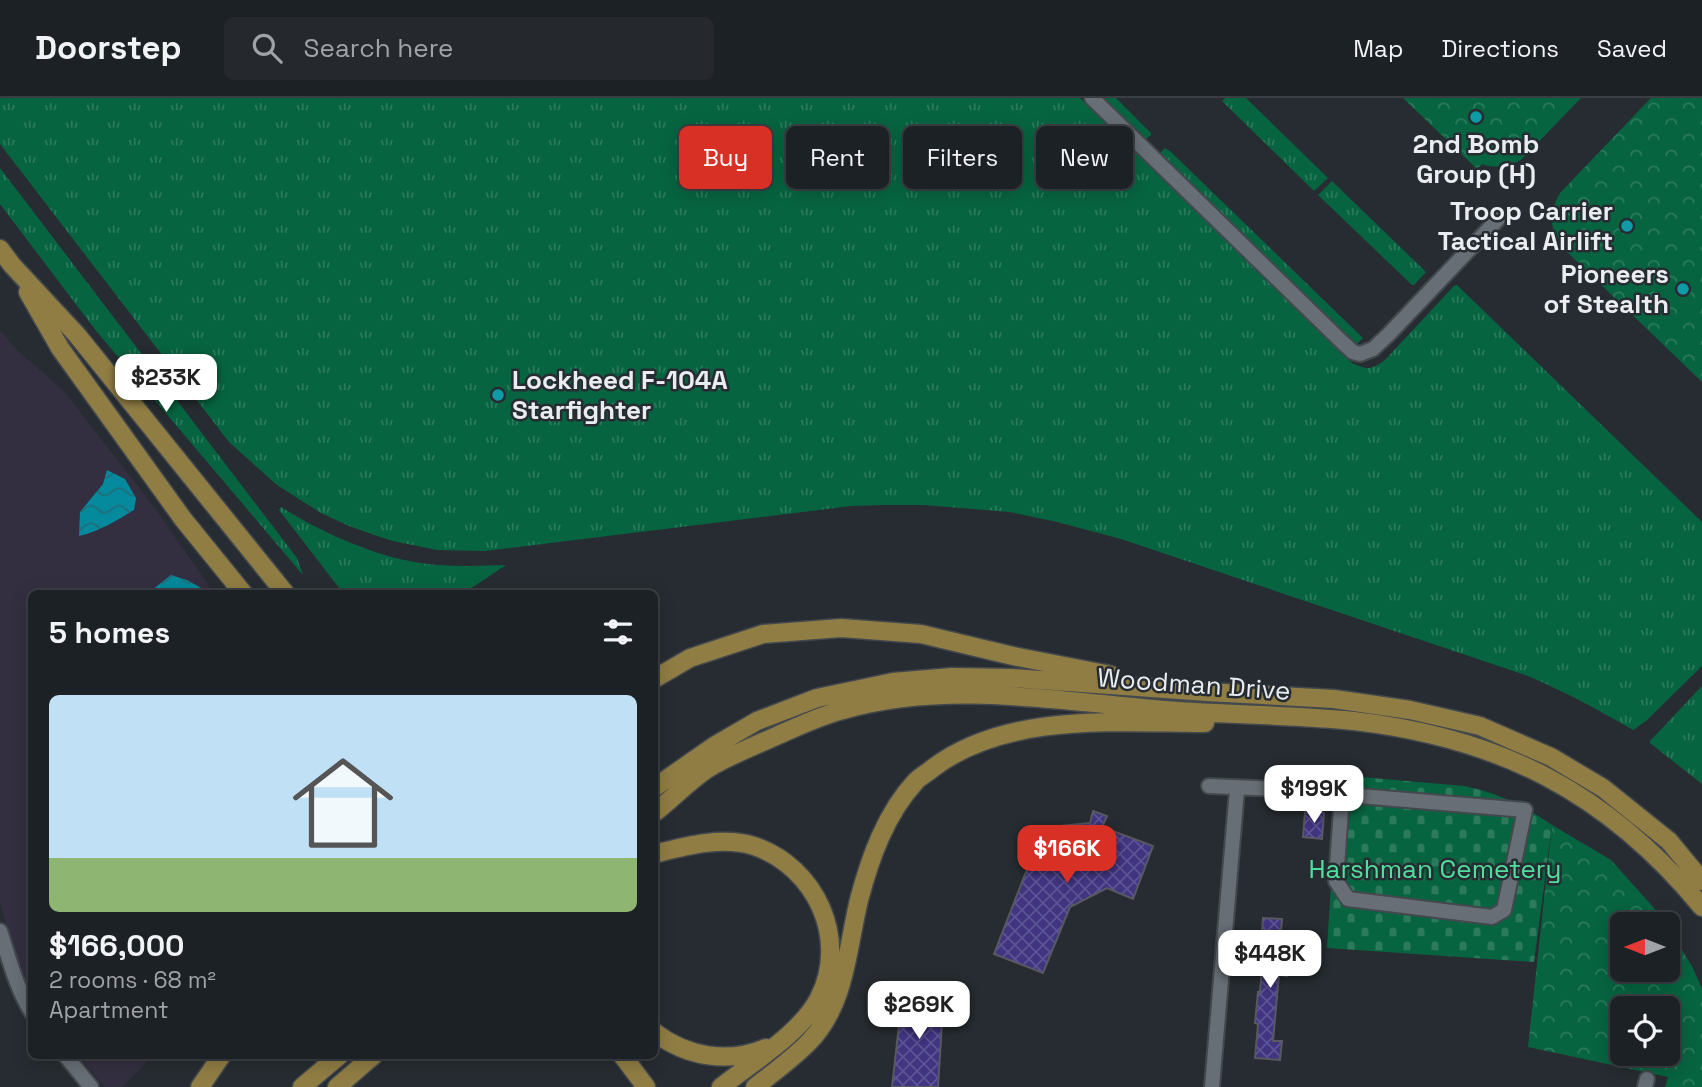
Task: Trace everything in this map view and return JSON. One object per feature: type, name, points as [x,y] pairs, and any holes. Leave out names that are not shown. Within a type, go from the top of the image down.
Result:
[{"type":"main road","points":[[0,249],[77,335],[283,590]]},
{"type":"main road","points":[[12,265],[60,348],[183,519],[241,590]]},
{"type":"main road","points":[[658,677],[690,658],[763,634],[841,628],[921,634],[1013,656],[1207,692]]},
{"type":"main road","name":"Woodman Drive","points":[[658,785],[714,746],[757,721],[817,698],[893,682],[952,677],[1012,678],[1334,699],[1410,710],[1480,726],[1551,757],[1603,788],[1669,841],[1702,881]]},
{"type":"main road","name":"Woodman Drive","points":[[658,810],[706,770],[740,752],[844,709],[893,700],[928,696],[1016,697],[1356,722],[1411,731],[1482,749],[1527,766],[1559,783],[1590,802],[1657,856],[1702,907]]},
{"type":"main road","points":[[755,1087],[810,1041],[827,1016],[839,989],[858,902],[882,834],[896,807],[917,780],[943,761],[970,745],[998,736],[1030,729],[1085,723],[1356,722]]},
{"type":"main road","points":[[658,853],[707,843],[733,842],[754,846],[779,858],[799,874],[814,893],[824,914],[830,957],[826,980],[818,998],[804,1020],[787,1036],[721,1087]]},
{"type":"main road","points":[[658,1035],[677,1047],[696,1054],[717,1057],[757,1051],[787,1036]]},
{"type":"main road","points":[[200,1087],[219,1059]]},
{"type":"main road","points":[[302,1087],[335,1059]]},
{"type":"main road","points":[[337,1087],[369,1059]]},
{"type":"main road","points":[[625,1059],[646,1087]]},
{"type":"street","points":[[1092,98],[1353,352],[1360,354],[1373,349],[1501,216]]},
{"type":"street","points":[[1209,786],[1276,789],[1525,810],[1504,910],[1492,917],[1348,899],[1336,881],[1342,795]]},
{"type":"street","points":[[1212,1087],[1237,789]]},
{"type":"street","points":[[0,931],[28,1007]]},
{"type":"street","points":[[68,1059],[90,1087]]},
{"type":"shaded area","points":[[0,331],[19,352],[63,390],[154,507],[212,590],[28,590],[28,990],[0,903]]},
{"type":"shaded area","points":[[80,1059],[150,1059],[122,1087],[105,1087]]},
{"type":"green space","points":[[0,98],[1080,98],[1109,126],[1036,126],[1036,189],[1133,189],[1133,150],[1352,363],[1369,368],[1384,361],[1457,285],[1702,522],[1702,666],[1646,721],[1633,730],[1528,676],[1121,539],[1010,512],[924,505],[851,506],[485,551],[437,550],[393,541],[321,513],[277,485],[229,442],[0,144]]},
{"type":"green space","points":[[1104,98],[1116,98],[1151,135],[1146,139]]},
{"type":"green space","points":[[1225,98],[1246,98],[1328,178],[1314,191],[1222,101]]},
{"type":"green space","points":[[1403,98],[1581,98],[1521,160],[1502,166],[1482,164],[1477,169]]},
{"type":"green space","points":[[1651,98],[1702,98],[1702,382],[1566,251],[1553,228],[1553,209],[1560,193]]},
{"type":"green space","points":[[1165,148],[1363,338],[1355,343],[1160,153]]},
{"type":"green space","points":[[0,168],[297,558],[303,575],[97,332],[0,204]]},
{"type":"green space","points":[[1332,181],[1426,272],[1414,285],[1318,195]]},
{"type":"green space","points":[[281,507],[348,542],[384,555],[441,565],[506,565],[468,590],[341,590],[279,510]]},
{"type":"green space","points":[[1702,686],[1702,784],[1650,741]]},
{"type":"green space","name":"Harshman Cemetery","points":[[1338,775],[1464,786],[1510,801],[1552,825],[1534,962],[1327,948]]},
{"type":"green space","points":[[1552,825],[1611,860],[1658,912],[1610,912],[1610,982],[1680,982],[1680,947],[1702,989],[1702,1087],[1665,1087],[1668,1077],[1617,1066],[1680,1066],[1680,996],[1610,996],[1610,1065],[1528,1047]]},
{"type":"water","points":[[107,470],[125,479],[136,498],[134,510],[114,522],[79,536],[80,512],[103,484]]},
{"type":"water","points":[[171,575],[203,589],[203,590],[152,590]]},
{"type":"building","points":[[1093,811],[1107,816],[1102,827],[1153,846],[1133,899],[1107,888],[1070,907],[1043,973],[994,954],[1031,859],[1021,854],[1026,838],[1039,843],[1060,826],[1090,823]]},
{"type":"building","points":[[1305,812],[1324,813],[1322,839],[1303,837]]},
{"type":"building","points":[[1263,918],[1282,919],[1279,956],[1288,957],[1287,976],[1279,975],[1273,1041],[1282,1041],[1280,1060],[1255,1058],[1258,1024],[1255,1023],[1264,943],[1261,943]]},
{"type":"building","points":[[926,989],[944,991],[938,1087],[892,1087],[902,998],[924,998]]},
{"type":"place","name":"2nd Bomb Group (H)","points":[[1476,117]]},
{"type":"place","name":"Troop Carrier Tactical Airlift","points":[[1627,226]]},
{"type":"place","name":"Pioneers of Stealth","points":[[1683,289]]},
{"type":"place","name":"Lockheed F-104A Starfighter","points":[[498,395]]}]
